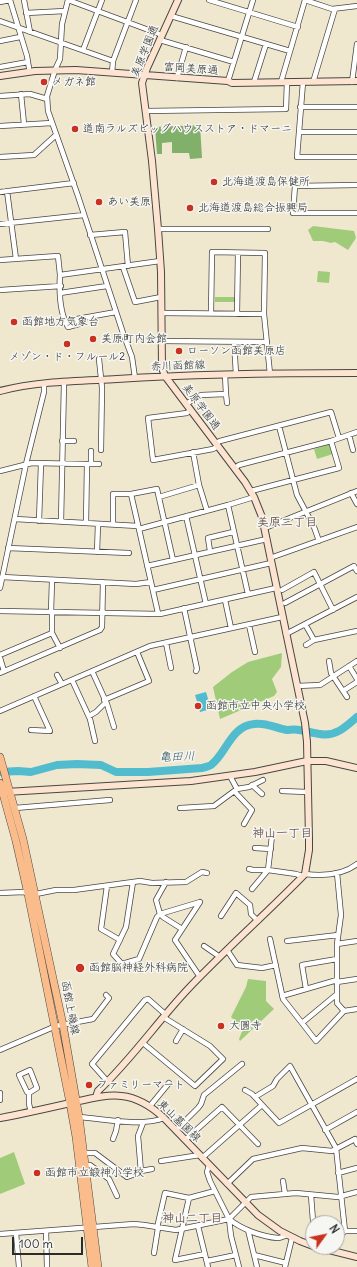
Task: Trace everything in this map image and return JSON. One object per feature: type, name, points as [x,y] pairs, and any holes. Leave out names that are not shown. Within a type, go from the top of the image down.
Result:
[{"type":"main road","name":"函館上磯線","points":[[1,760],[7,780],[4,792],[15,808],[74,1103],[76,1137],[90,1227],[98,1267]]},
{"type":"main road","name":"函館上磯線","points":[[0,783],[4,792],[16,841],[32,894]]},
{"type":"main road","name":"函館上磯線","points":[[74,1103],[80,1117],[85,1153],[92,1267]]},
{"type":"street","points":[[0,2],[10,0],[29,68]]},
{"type":"street","points":[[24,0],[30,32]]},
{"type":"street","points":[[135,378],[132,357],[90,235],[74,183],[48,111],[47,99],[55,70],[60,59],[62,24],[68,0],[186,47],[234,62]]},
{"type":"street","points":[[83,50],[102,0]]},
{"type":"street","points":[[112,74],[113,61],[136,0]]},
{"type":"street","name":"美原学園通","points":[[178,0],[142,84],[158,230],[162,368],[165,376],[235,468],[252,494],[265,528],[271,561],[279,589],[282,617],[305,723],[308,850],[303,875]]},
{"type":"street","points":[[209,0],[298,27]]},
{"type":"street","points":[[228,81],[253,0]]},
{"type":"street","points":[[146,111],[286,109],[284,82],[290,51],[305,0],[336,9],[357,6]]},
{"type":"street","points":[[314,82],[336,9]]},
{"type":"street","points":[[26,13],[65,11]]},
{"type":"street","points":[[171,16],[290,51]]},
{"type":"street","points":[[0,21],[10,23],[56,42],[61,42],[113,61]]},
{"type":"street","points":[[0,41],[20,37]]},
{"type":"street","points":[[254,82],[266,44]]},
{"type":"street","points":[[354,81],[357,44]]},
{"type":"street","points":[[177,78],[186,47]]},
{"type":"street","points":[[0,67],[28,62]]},
{"type":"street","name":"富岡美原通","points":[[0,76],[55,70],[76,70],[112,74],[228,81],[232,83],[354,81]]},
{"type":"street","points":[[302,82],[297,158],[357,157]]},
{"type":"street","points":[[22,94],[24,124]]},
{"type":"street","points":[[0,96],[30,94],[47,99]]},
{"type":"street","points":[[300,107],[357,107]]},
{"type":"street","points":[[0,126],[52,123]]},
{"type":"street","points":[[298,132],[357,132]]},
{"type":"street","points":[[0,157],[34,155],[56,136]]},
{"type":"street","points":[[0,192],[74,183]]},
{"type":"street","points":[[357,185],[295,186],[293,213],[357,213]]},
{"type":"street","points":[[7,191],[16,259]]},
{"type":"street","points":[[0,224],[84,215]]},
{"type":"street","points":[[158,230],[268,229]]},
{"type":"street","points":[[90,235],[125,232],[126,266],[136,302],[161,297]]},
{"type":"street","points":[[211,314],[212,252],[265,253],[264,314],[270,374]]},
{"type":"street","points":[[237,314],[238,253]]},
{"type":"street","points":[[0,260],[58,256],[63,319],[68,327],[78,324],[77,319],[116,312]]},
{"type":"street","points":[[60,275],[160,261]]},
{"type":"street","points":[[0,290],[61,286]]},
{"type":"street","points":[[60,293],[107,286]]},
{"type":"street","points":[[161,313],[264,314]]},
{"type":"street","points":[[162,341],[267,342]]},
{"type":"street","points":[[234,342],[236,374]]},
{"type":"street","points":[[99,359],[101,380],[101,450]]},
{"type":"street","name":"赤川函館線","points":[[0,391],[24,385],[165,376],[357,373]]},
{"type":"street","points":[[225,375],[227,404]]},
{"type":"street","points":[[61,522],[64,382]]},
{"type":"street","points":[[0,588],[26,464],[44,392],[44,384]]},
{"type":"street","points":[[186,404],[201,394],[226,394]]},
{"type":"street","points":[[190,410],[187,413],[148,418],[153,460],[213,449],[220,441],[331,412],[339,438]]},
{"type":"street","points":[[279,426],[297,495],[306,511],[319,541]]},
{"type":"street","points":[[235,468],[239,465],[331,441],[357,432]]},
{"type":"street","points":[[349,435],[353,450]]},
{"type":"street","points":[[62,441],[74,441]]},
{"type":"street","points":[[15,519],[113,524],[138,527],[165,522],[228,505],[252,494],[294,480],[338,468],[331,441]]},
{"type":"street","points":[[86,523],[91,451]]},
{"type":"street","points":[[192,452],[206,511]]},
{"type":"street","points":[[0,471],[26,464],[99,464]]},
{"type":"street","points":[[39,521],[41,464]]},
{"type":"street","points":[[159,497],[199,485]]},
{"type":"street","points":[[113,524],[113,494],[131,494],[157,489],[173,560]]},
{"type":"street","points":[[265,528],[357,491]]},
{"type":"street","points":[[351,493],[357,504]]},
{"type":"street","points":[[131,494],[158,613]]},
{"type":"street","points":[[228,505],[248,594]]},
{"type":"street","points":[[186,516],[206,604]]},
{"type":"street","points":[[97,552],[98,524]]},
{"type":"street","points":[[153,590],[242,570],[271,561],[357,527]]},
{"type":"street","points":[[210,551],[208,538],[234,532]]},
{"type":"street","points":[[148,566],[267,539]]},
{"type":"street","points":[[8,548],[129,553]]},
{"type":"street","points":[[284,604],[354,566],[357,571]]},
{"type":"street","points":[[0,610],[160,614],[248,594],[279,589],[314,572],[334,610]]},
{"type":"street","points":[[2,577],[136,584],[151,582]]},
{"type":"street","points":[[52,580],[52,633],[60,648]]},
{"type":"street","points":[[0,658],[2,672],[100,630],[102,627],[103,582]]},
{"type":"street","points":[[286,634],[357,597]]},
{"type":"street","points":[[225,600],[231,628]]},
{"type":"street","points":[[184,608],[197,669],[196,671]]},
{"type":"street","points":[[0,711],[150,646],[282,617]]},
{"type":"street","points":[[305,624],[314,640]]},
{"type":"street","points":[[248,625],[255,652]]},
{"type":"street","points":[[306,645],[314,640],[357,631]]},
{"type":"street","points":[[0,655],[52,633]]},
{"type":"street","points":[[166,643],[171,668]]},
{"type":"street","points":[[89,716],[96,712],[105,701],[149,681],[137,652]]},
{"type":"street","points":[[329,661],[333,676],[347,697]]},
{"type":"street","points":[[297,686],[320,684],[357,661]]},
{"type":"street","points":[[349,666],[357,679]]},
{"type":"street","points":[[92,672],[105,701],[114,728]]},
{"type":"street","points":[[57,675],[62,684]]},
{"type":"street","points":[[72,680],[89,716],[95,742]]},
{"type":"street","points":[[343,691],[357,682]]},
{"type":"street","points":[[30,730],[50,731],[34,696]]},
{"type":"street","points":[[4,792],[170,783],[230,776],[306,761],[326,761],[357,768]]},
{"type":"street","points":[[230,776],[236,791],[252,810],[244,824]]},
{"type":"street","points":[[180,808],[214,806],[236,791],[263,780]]},
{"type":"street","points":[[252,785],[262,794]]},
{"type":"street","points":[[282,790],[307,792]]},
{"type":"street","points":[[15,808],[110,800]]},
{"type":"street","points":[[252,889],[268,870],[272,836]]},
{"type":"street","points":[[255,848],[270,849]]},
{"type":"street","points":[[248,869],[303,875],[337,873],[352,868],[357,864]]},
{"type":"street","points":[[0,893],[24,892],[32,894],[140,881],[152,883],[186,882],[202,872],[207,872]]},
{"type":"street","points":[[337,873],[341,915],[337,944],[337,1003],[344,1011]]},
{"type":"street","points":[[96,1097],[98,1092],[143,1043],[164,1015],[200,977],[303,875]]},
{"type":"street","points":[[133,882],[126,927],[113,954],[122,964],[139,959],[160,914],[200,902],[175,940],[200,977]]},
{"type":"street","points":[[166,882],[156,900],[160,914],[182,929]]},
{"type":"street","points":[[107,886],[100,929],[120,940]]},
{"type":"street","points":[[221,916],[236,893],[250,905],[251,914],[258,921]]},
{"type":"street","points":[[287,940],[338,935]]},
{"type":"street","points":[[270,939],[282,996],[316,1041],[344,1011],[357,1009]]},
{"type":"street","points":[[337,944],[357,941]]},
{"type":"street","points":[[204,946],[220,957]]},
{"type":"street","points":[[227,950],[237,965],[262,968],[276,965]]},
{"type":"street","points":[[306,989],[302,965],[337,959]]},
{"type":"street","points":[[282,996],[337,981],[357,978]]},
{"type":"street","points":[[302,1023],[337,994]]},
{"type":"street","points":[[0,1050],[59,1025],[93,1019],[109,998],[106,995]]},
{"type":"street","points":[[108,1082],[92,1064],[145,1000],[148,999],[164,1015],[215,1049],[223,1059],[195,1086],[143,1043]]},
{"type":"street","points":[[176,1041],[183,1029]]},
{"type":"street","points":[[176,1130],[198,1108],[204,1095],[242,1064]]},
{"type":"street","points":[[255,1097],[273,1086],[277,1079],[290,1066],[336,1148],[343,1215]]},
{"type":"street","points":[[29,1093],[37,1088],[30,1070],[19,1075],[27,1092],[29,1093],[31,1112]]},
{"type":"street","points":[[245,1090],[255,1097],[279,1123],[357,1080]]},
{"type":"street","points":[[150,1106],[169,1083]]},
{"type":"street","points":[[0,1093],[0,1100]]},
{"type":"street","name":"東山墓園線","points":[[0,1117],[31,1112],[96,1097],[113,1095],[137,1099],[150,1106],[164,1118],[227,1184],[263,1219],[290,1236],[305,1243]]},
{"type":"street","points":[[161,1160],[201,1157],[262,1105]]},
{"type":"street","points":[[185,1140],[222,1107],[258,1144]]},
{"type":"street","points":[[325,1130],[357,1112]]},
{"type":"street","points":[[80,1117],[143,1123],[164,1118]]},
{"type":"street","points":[[114,1139],[118,1120]]},
{"type":"street","points":[[141,1171],[138,1136],[143,1123]]},
{"type":"street","points":[[227,1184],[254,1159],[302,1148],[332,1150],[355,1139],[357,1144]]},
{"type":"street","points":[[85,1153],[95,1153],[127,1177],[141,1171],[152,1169]]},
{"type":"street","points":[[86,1165],[90,1165],[109,1179],[117,1196]]},
{"type":"street","points":[[209,1165],[207,1172],[229,1219],[231,1236],[239,1267]]},
{"type":"street","points":[[338,1173],[357,1168]]},
{"type":"street","points":[[283,1181],[285,1194]]},
{"type":"street","points":[[154,1253],[165,1192],[189,1198],[215,1191]]},
{"type":"street","points":[[0,1234],[134,1224],[182,1230],[229,1219],[251,1197],[285,1194],[341,1197],[357,1192]]},
{"type":"street","points":[[311,1195],[313,1215]]},
{"type":"street","points":[[189,1198],[175,1260],[205,1254]]},
{"type":"street","points":[[229,1219],[248,1230],[279,1238],[290,1236],[285,1265],[254,1255]]},
{"type":"street","points":[[198,1226],[208,1267]]},
{"type":"street","points":[[248,1230],[257,1267]]},
{"type":"street","points":[[46,1231],[47,1267]]},
{"type":"street","points":[[345,1231],[357,1231]]},
{"type":"street","points":[[16,1233],[19,1267]]},
{"type":"street","points":[[345,1254],[357,1257]]},
{"type":"street","points":[[206,1262],[236,1255]]},
{"type":"green space","points":[[200,125],[202,158],[190,159],[189,153],[172,153],[172,142],[162,143],[162,154],[157,154],[155,127]]},
{"type":"green space","points":[[313,226],[354,231],[356,238],[348,250],[335,242],[313,241],[308,230]]},
{"type":"green space","points":[[318,271],[330,272],[329,283],[317,282]]},
{"type":"green space","points":[[215,297],[236,297],[236,302],[215,302]]},
{"type":"green space","points":[[330,444],[333,454],[317,459],[314,449]]},
{"type":"green space","points":[[282,653],[281,667],[272,679],[277,692],[274,696],[220,719],[213,687],[248,662]]},
{"type":"green space","points":[[248,979],[266,981],[266,1001],[274,1009],[240,1041],[239,1039],[243,1029],[231,1017],[246,987]]},
{"type":"green space","points":[[14,1152],[25,1184],[0,1194],[0,1158]]},
{"type":"water","points":[[206,692],[211,709],[200,712],[195,695]]},
{"type":"waterway","name":"亀田川","points":[[0,772],[31,772],[57,765],[77,764],[101,765],[116,772],[148,772],[202,768],[210,766],[234,735],[246,726],[254,724],[267,724],[287,730],[297,730],[325,735],[335,733],[357,717]]},
{"type":"place","name":"メガネ館","points":[[44,82]]},
{"type":"place","name":"道南ラルズビッグハウスストア・ドマーニ","points":[[75,129]]},
{"type":"place","name":"北海道渡島保健所","points":[[214,182]]},
{"type":"place","name":"あい美原","points":[[99,202]]},
{"type":"place","name":"北海道渡島総合振興局","points":[[190,208]]},
{"type":"place","name":"函館地方気象台","points":[[14,322]]},
{"type":"place","name":"美原町内会館","points":[[93,339]]},
{"type":"place","name":"メゾン・ド・フルール2","points":[[67,344]]},
{"type":"place","name":"ローソン函館美原店","points":[[179,351]]},
{"type":"place","name":"函館市立中央小学校","points":[[198,706]]},
{"type":"place","name":"函館脳神経外科病院","points":[[80,968]]},
{"type":"place","name":"大圓寺","points":[[221,1026]]},
{"type":"place","name":"ファミリーマート","points":[[89,1085]]},
{"type":"place","name":"函館市立鍛神小学校","points":[[37,1173]]},
{"type":"district","name":"美原二丁目","points":[[287,523]]},
{"type":"district","name":"神山一丁目","points":[[282,834]]},
{"type":"district","name":"神山二丁目","points":[[192,1219]]}]
